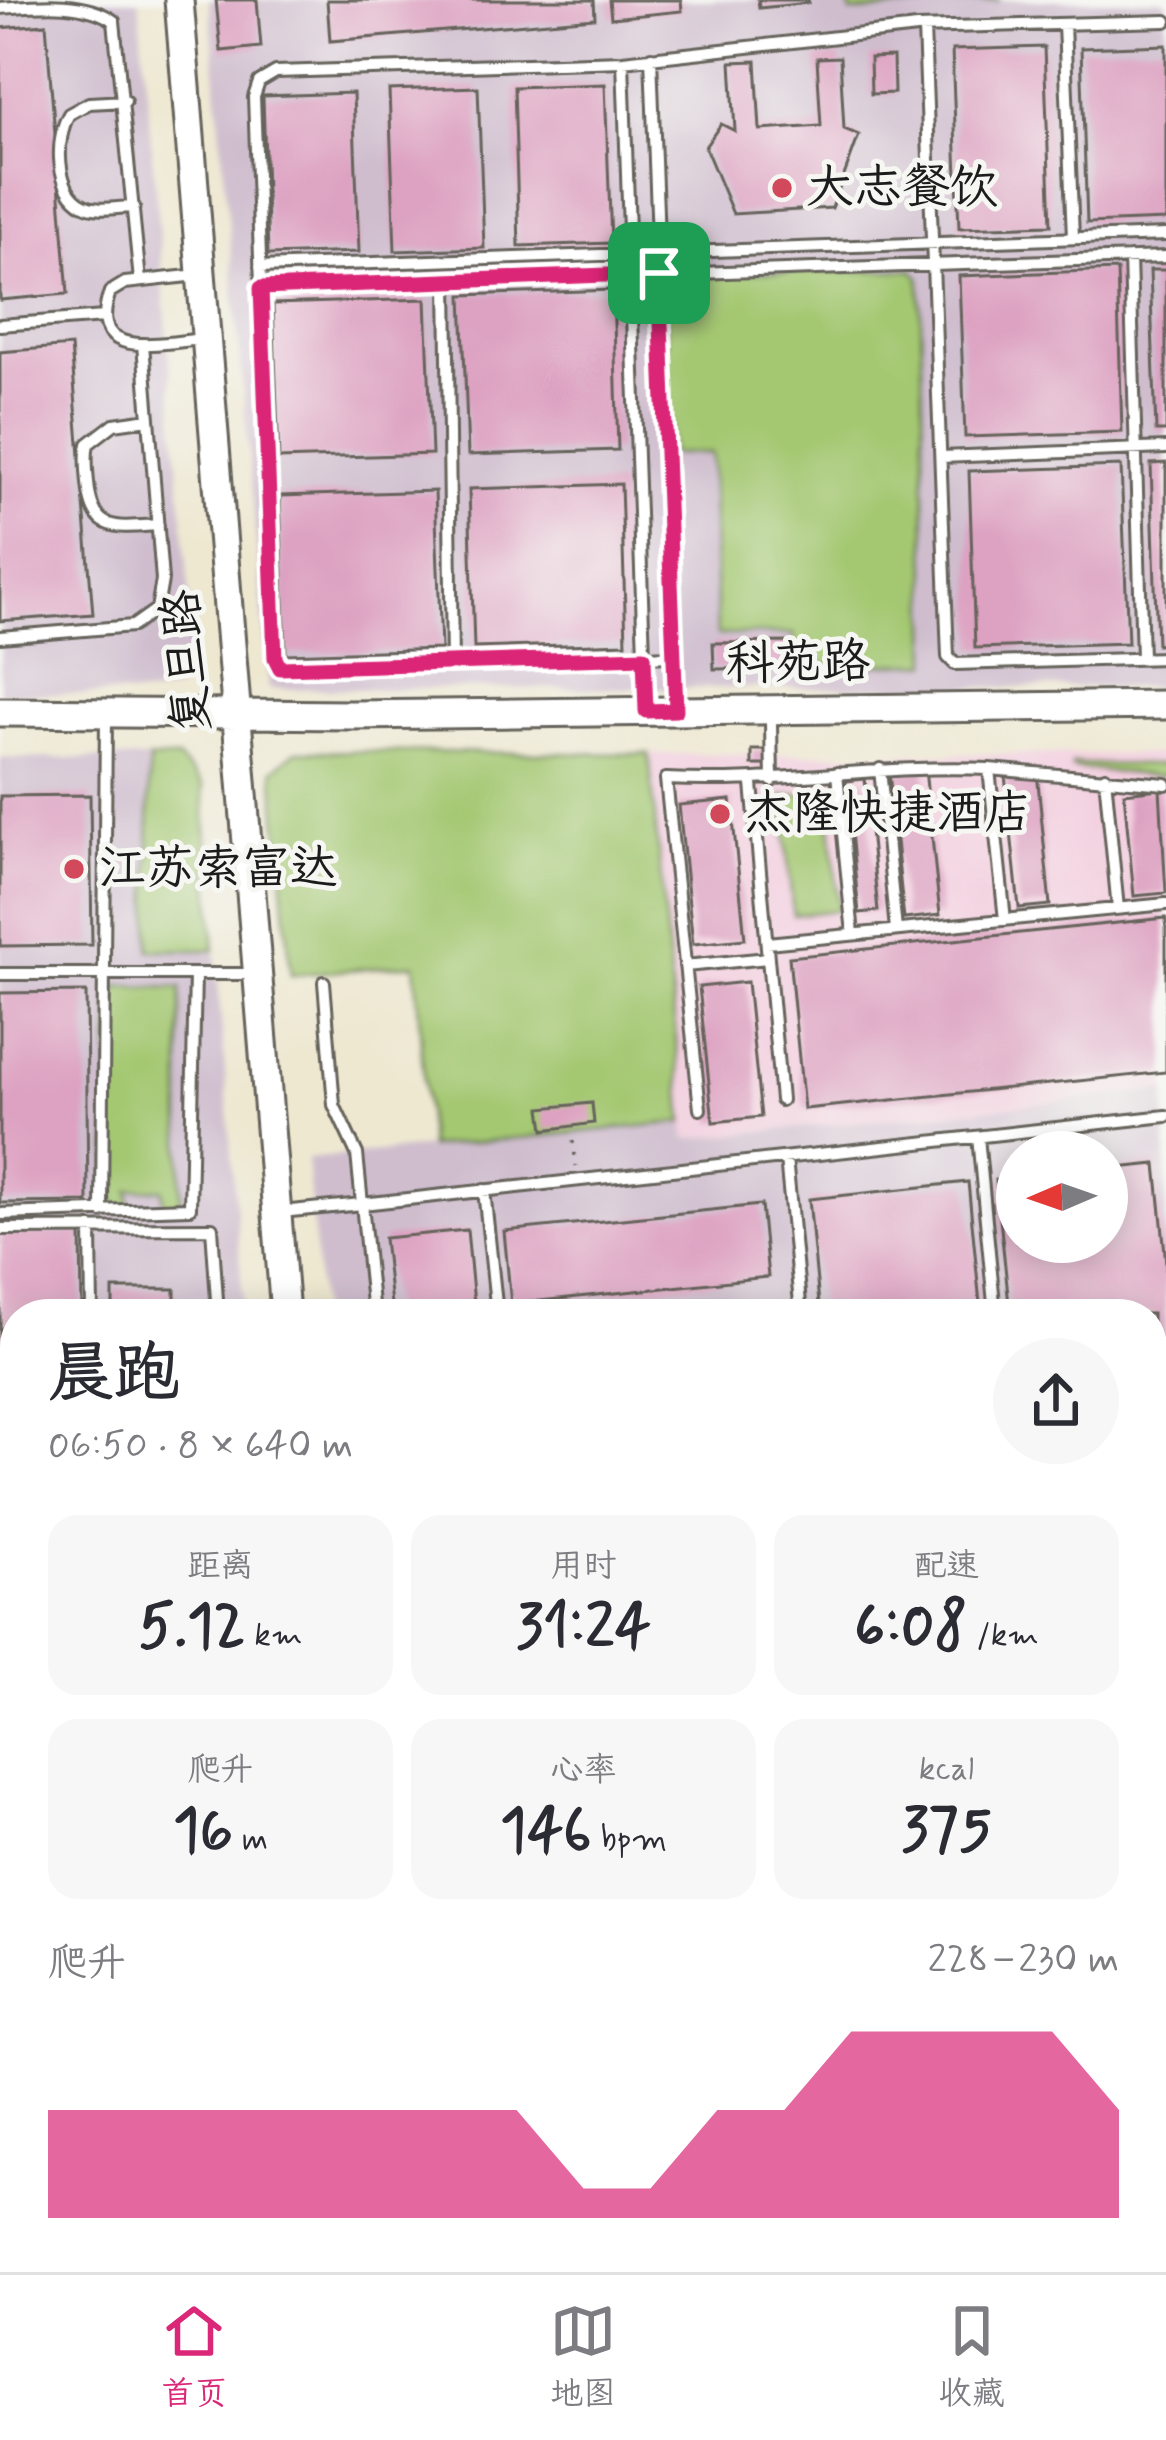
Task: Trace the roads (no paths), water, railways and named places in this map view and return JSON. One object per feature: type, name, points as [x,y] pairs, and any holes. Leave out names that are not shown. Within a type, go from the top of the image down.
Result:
[{"type":"street","name":"复旦路","points":[[179,0],[284,1299]]},
{"type":"street","name":"科苑路","points":[[238,720],[1166,705]]},
{"type":"street","name":"科苑路","points":[[0,712],[106,719]]},
{"type":"street","name":"科苑路","points":[[0,723],[106,719],[1166,722]]},
{"type":"lane","points":[[0,8],[78,2],[102,8],[119,34],[140,281]]},
{"type":"lane","points":[[674,656],[280,668],[275,658],[254,97],[265,74],[622,61],[924,28],[1166,21]]},
{"type":"lane","points":[[1064,24],[1073,237]]},
{"type":"lane","points":[[924,28],[948,657],[955,664],[1166,658]]},
{"type":"lane","points":[[651,57],[676,710]]},
{"type":"lane","points":[[622,61],[646,711]]},
{"type":"lane","points":[[125,101],[89,103],[68,114],[60,135],[63,178],[71,196],[86,207],[134,207]]},
{"type":"lane","points":[[260,267],[1166,235]]},
{"type":"lane","points":[[261,288],[1166,257]]},
{"type":"lane","points":[[1130,258],[1142,658]]},
{"type":"lane","points":[[202,275],[140,281],[110,292],[104,317],[112,337],[129,345],[207,338]]},
{"type":"lane","points":[[447,281],[452,664]]},
{"type":"lane","points":[[0,326],[104,317]]},
{"type":"lane","points":[[0,637],[133,626],[148,619],[162,593],[143,344]]},
{"type":"lane","points":[[149,419],[113,424],[88,444],[90,507],[98,519],[116,527],[158,525]]},
{"type":"lane","points":[[941,457],[1166,448]]},
{"type":"lane","points":[[102,1212],[106,719]]},
{"type":"lane","points":[[771,723],[772,781]]},
{"type":"lane","points":[[880,769],[896,930]]},
{"type":"lane","points":[[700,1109],[666,779],[752,784],[880,769],[989,769],[1166,784]]},
{"type":"lane","points":[[989,769],[1005,920]]},
{"type":"lane","points":[[837,772],[853,934]]},
{"type":"lane","points":[[1105,777],[1118,909]]},
{"type":"lane","points":[[752,784],[781,1100]]},
{"type":"lane","points":[[767,943],[1166,904]]},
{"type":"lane","points":[[686,966],[768,958]]},
{"type":"lane","points":[[0,974],[259,974]]},
{"type":"lane","points":[[0,1214],[185,1210],[193,1203],[195,974]]},
{"type":"lane","points":[[324,982],[334,1105],[357,1154],[372,1299]]},
{"type":"lane","points":[[277,1212],[1166,1116]]},
{"type":"lane","points":[[978,1137],[994,1299]]},
{"type":"lane","points":[[786,1158],[800,1299]]},
{"type":"lane","points":[[484,1190],[495,1299]]},
{"type":"lane","points":[[91,1228],[92,1299]]},
{"type":"lane","points":[[0,1229],[212,1228],[217,1299]]},
{"type":"place","name":"大志餐饮","points":[[782,188]]},
{"type":"place","name":"杰隆快捷酒店","points":[[720,814]]},
{"type":"place","name":"江苏索富达","points":[[74,869]]}]
